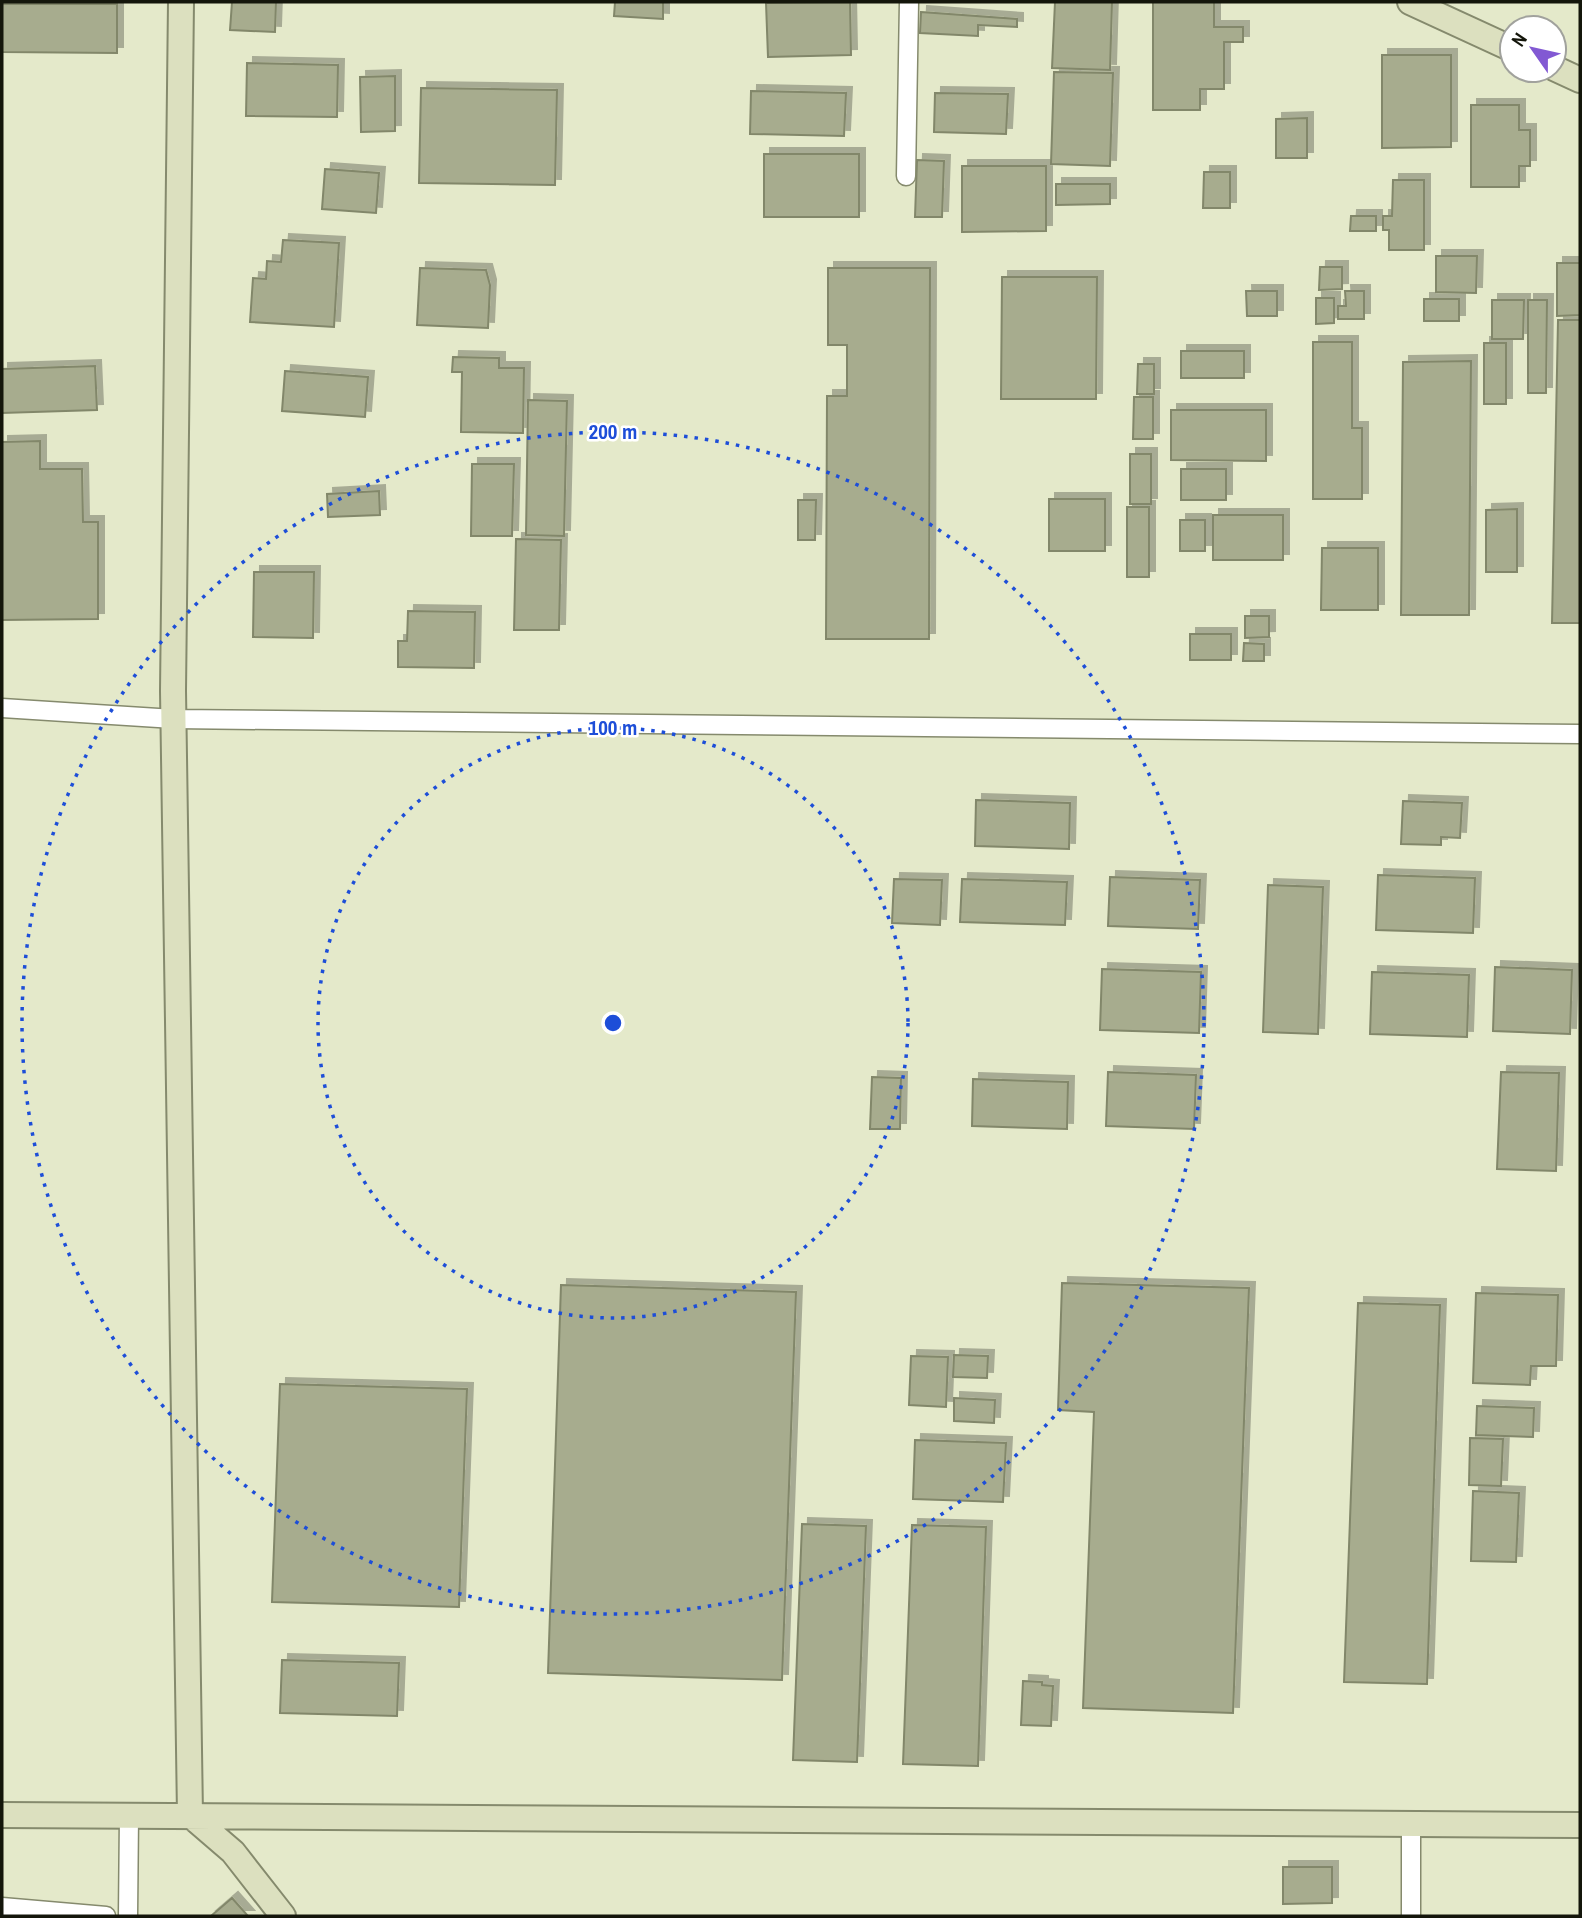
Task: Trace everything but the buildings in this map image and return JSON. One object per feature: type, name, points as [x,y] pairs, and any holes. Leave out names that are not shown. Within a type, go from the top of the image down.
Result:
[{"type":"main road","points":[[181,2],[174,719],[190,1815],[233,1852],[283,1916]]},
{"type":"main road","points":[[1410,2],[1498,43]]},
{"type":"main road","points":[[2,1815],[1580,1825]]},
{"type":"street","points":[[906,176],[909,2]]},
{"type":"street","points":[[2,708],[174,719],[1580,734]]},
{"type":"street","points":[[128,1916],[129,1815]]},
{"type":"street","points":[[1410,1916],[1411,1824]]},
{"type":"street","points":[[2,1907],[106,1916]]}]
